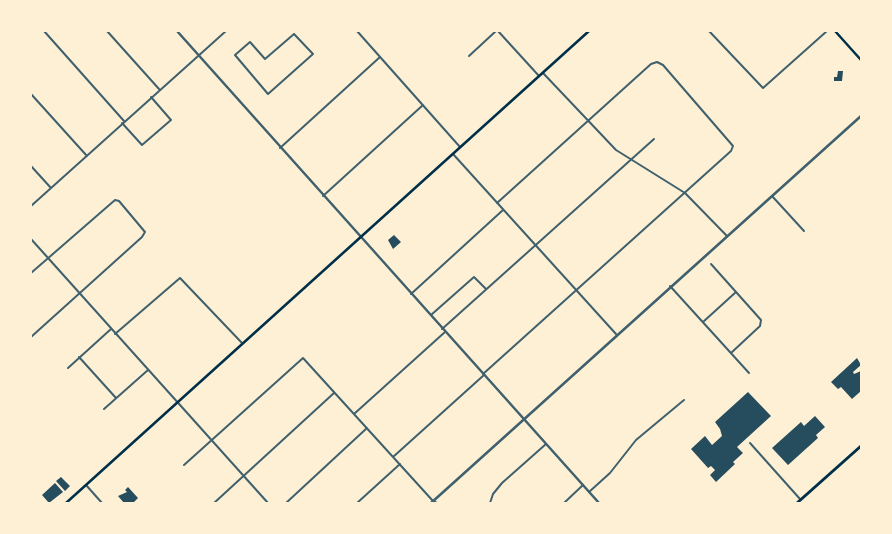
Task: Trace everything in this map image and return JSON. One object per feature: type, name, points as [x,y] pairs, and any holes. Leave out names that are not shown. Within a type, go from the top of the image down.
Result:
[{"type":"main road","points":[[66,503],[589,31]]},
{"type":"main road","points":[[835,31],[861,60]]},
{"type":"main road","points":[[799,501],[861,446]]},
{"type":"street","points":[[44,31],[142,146],[171,120],[151,97]]},
{"type":"street","points":[[107,31],[160,89]]},
{"type":"street","points":[[31,206],[226,31]]},
{"type":"street","points":[[357,31],[460,147]]},
{"type":"street","points":[[469,56],[497,31],[539,76]]},
{"type":"street","points":[[709,31],[763,88],[827,31]]},
{"type":"street","points":[[178,32],[197,56],[599,503]]},
{"type":"street","points":[[294,34],[313,54],[268,94],[235,55],[250,42],[265,59],[294,34]]},
{"type":"street","points":[[280,148],[380,57]]},
{"type":"street","points":[[393,457],[575,290],[731,151],[733,146],[663,65],[657,62],[651,64],[497,203]]},
{"type":"street","points":[[543,73],[587,122],[616,150],[685,193],[727,236]]},
{"type":"street","points":[[31,94],[87,156]]},
{"type":"street","points":[[323,196],[423,105]]},
{"type":"street","points":[[432,502],[616,334],[861,116]]},
{"type":"street","points":[[354,414],[486,289],[654,139]]},
{"type":"street","points":[[453,154],[616,334]]},
{"type":"street","points":[[31,166],[51,188]]},
{"type":"street","points":[[772,195],[804,231]]},
{"type":"street","points":[[31,272],[115,200],[119,201],[145,232],[142,237],[31,337]]},
{"type":"street","points":[[411,294],[503,210]]},
{"type":"street","points":[[31,240],[268,503]]},
{"type":"street","points":[[710,264],[762,323],[731,352]]},
{"type":"street","points":[[431,316],[474,277],[486,289]]},
{"type":"street","points":[[115,334],[180,278],[242,343]]},
{"type":"street","points":[[670,286],[749,373]]},
{"type":"street","points":[[703,322],[736,292]]},
{"type":"street","points":[[68,368],[111,329]]},
{"type":"street","points":[[80,357],[116,398]]},
{"type":"street","points":[[184,465],[303,358],[400,464],[432,502],[437,503]]},
{"type":"street","points":[[104,409],[148,370]]},
{"type":"street","points":[[214,503],[335,393]]},
{"type":"street","points":[[589,492],[610,472],[636,440],[684,400]]},
{"type":"street","points":[[286,503],[367,428]]},
{"type":"street","points":[[750,443],[799,501]]},
{"type":"street","points":[[490,503],[493,494],[502,483],[546,444]]},
{"type":"street","points":[[357,503],[400,464]]},
{"type":"street","points":[[86,485],[102,503]]},
{"type":"street","points":[[564,503],[583,485]]},
{"type":"building","points":[[838,71],[843,71],[842,81],[834,81],[834,77],[837,77]]},
{"type":"building","points":[[394,235],[401,242],[393,249],[388,240]]},
{"type":"building","points":[[857,358],[861,365],[853,372],[854,374],[861,371],[861,391],[852,399],[841,387],[838,389],[831,382]]},
{"type":"building","points":[[748,392],[771,416],[737,447],[743,453],[733,462],[735,464],[716,482],[710,475],[715,470],[711,466],[708,468],[691,449],[705,436],[712,445],[722,436],[715,422]]},
{"type":"building","points":[[815,416],[825,427],[816,435],[818,438],[788,465],[772,448],[801,422],[804,426]]},
{"type":"building","points":[[61,477],[70,486],[65,491],[56,481]]},
{"type":"building","points":[[55,483],[63,492],[49,503],[42,495]]},
{"type":"building","points":[[128,487],[138,498],[133,503],[124,503],[118,496],[127,492],[125,490]]}]
